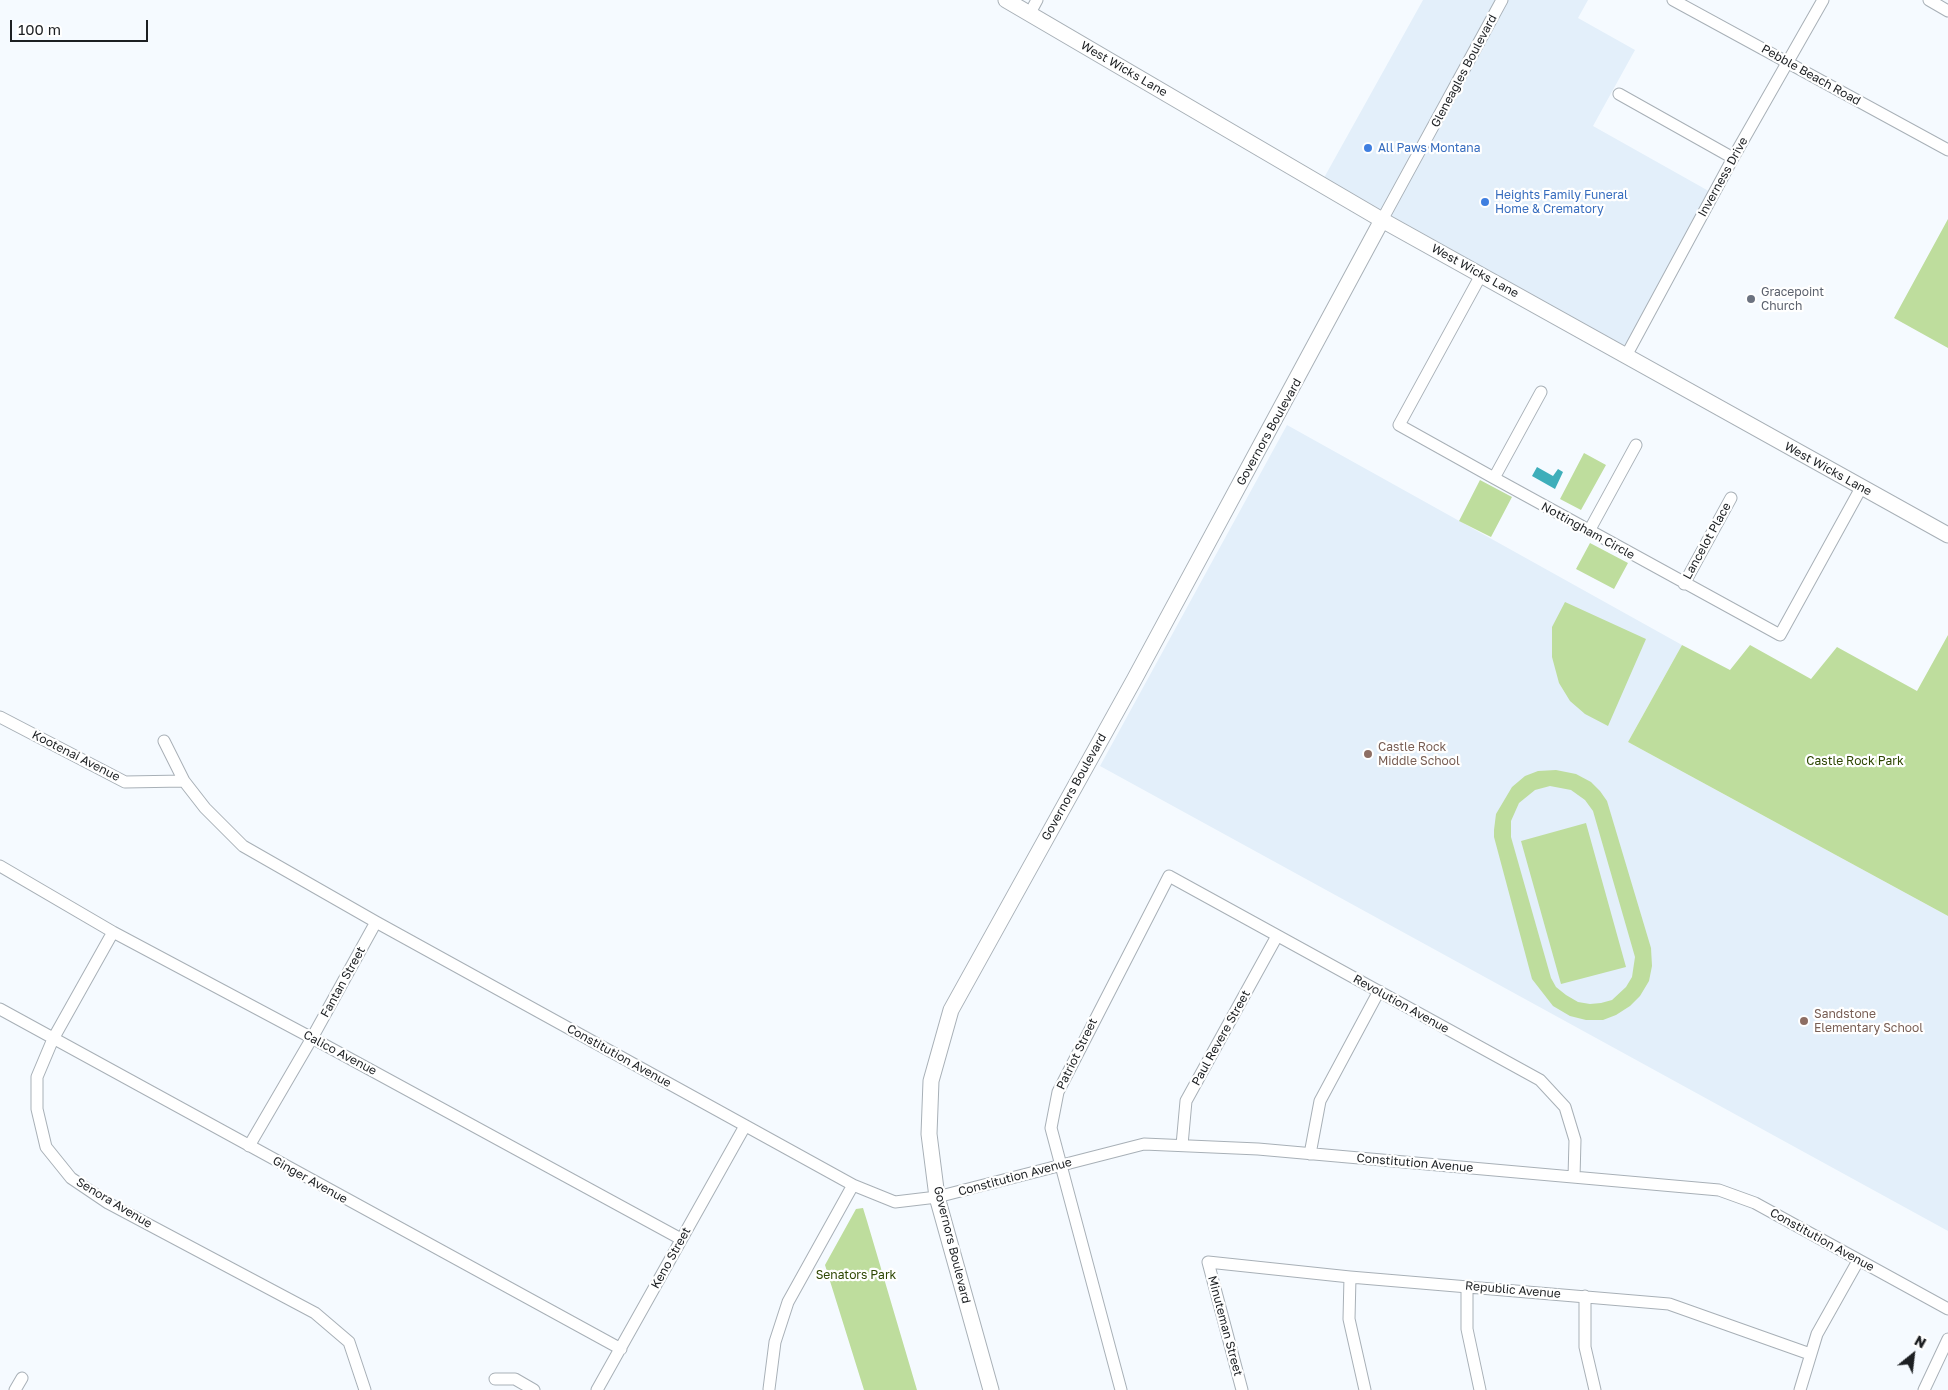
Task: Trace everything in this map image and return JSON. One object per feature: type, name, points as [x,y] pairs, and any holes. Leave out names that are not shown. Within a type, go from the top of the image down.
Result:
[{"type":"main road","name":"West Wicks Lane","points":[[1006,0],[1033,7],[1382,220],[1948,535]]},
{"type":"main road","name":"Governors Boulevard","points":[[991,1390],[938,1197],[929,1134],[931,1081],[951,1010],[1134,680],[1382,220]]},
{"type":"street","name":"Gleneagles Boulevard","points":[[1382,220],[1502,0]]},
{"type":"street","name":"Pebble Beach Road","points":[[1673,0],[1948,150]]},
{"type":"street","name":"Inverness Drive","points":[[1626,356],[1732,158],[1823,0]]},
{"type":"street","points":[[1929,0],[1948,11]]},
{"type":"street","points":[[1618,94],[1732,158]]},
{"type":"street","name":"Nottingham Circle","points":[[1481,275],[1399,425],[1684,584],[1780,635],[1861,488]]},
{"type":"street","points":[[1494,478],[1541,392]]},
{"type":"street","points":[[1589,531],[1636,445]]},
{"type":"street","name":"Lancelot Place","points":[[1684,584],[1731,498]]},
{"type":"street","name":"Kootenai Avenue","points":[[1,721],[125,782],[184,780]]},
{"type":"street","name":"Constitution Avenue","points":[[164,741],[184,780],[205,808],[243,846],[376,922],[853,1185],[895,1202],[938,1197],[1144,1144],[1258,1148],[1719,1190],[1755,1203],[1948,1309]]},
{"type":"street","name":"Calico Avenue","points":[[0,866],[113,932],[681,1239]]},
{"type":"street","name":"Revolution Avenue","points":[[1169,876],[1540,1080],[1565,1108],[1575,1140],[1574,1177]]},
{"type":"street","name":"Patriot Street","points":[[1121,1390],[1051,1128],[1058,1092],[1169,876]]},
{"type":"street","name":"Fantan Street","points":[[249,1146],[312,1038],[376,922]]},
{"type":"street","name":"Senora Avenue","points":[[113,932],[53,1039],[37,1077],[37,1109],[46,1148],[71,1178],[108,1203],[315,1313],[349,1342],[365,1390]]},
{"type":"street","name":"Paul Revere Street","points":[[1182,1145],[1186,1100],[1277,936]]},
{"type":"street","points":[[1310,1154],[1320,1101],[1378,991]]},
{"type":"street","name":"Ginger Avenue","points":[[0,1009],[620,1349]]},
{"type":"street","name":"Keno Street","points":[[597,1390],[745,1126]]},
{"type":"street","points":[[769,1388],[775,1342],[788,1302],[853,1185]]},
{"type":"street","points":[[1800,1390],[1817,1334],[1858,1261]]},
{"type":"street","name":"Republic Avenue","points":[[1208,1262],[1350,1277],[1669,1304],[1810,1354]]},
{"type":"street","name":"Minuteman Street","points":[[1208,1262],[1242,1390]]},
{"type":"street","points":[[1350,1277],[1349,1318],[1365,1390]]},
{"type":"street","points":[[1467,1286],[1467,1329],[1480,1390]]},
{"type":"street","points":[[1585,1296],[1586,1348],[1595,1390]]},
{"type":"street","points":[[1924,1390],[1948,1339]]},
{"type":"street","points":[[15,1390],[22,1378]]},
{"type":"street","points":[[495,1379],[515,1379],[534,1390]]},
{"type":"shaded area","points":[[1423,0],[1588,0],[1578,18],[1635,50],[1593,126],[1714,194],[1626,356],[1320,185]]},
{"type":"shaded area","name":"Castle Rock Middle School","points":[[1287,425],[1682,645],[1628,742],[1948,916],[1948,1231],[1100,766]]},
{"type":"green space","points":[[1948,219],[1948,348],[1894,318]]},
{"type":"green space","points":[[1584,453],[1606,465],[1581,510],[1560,499]]},
{"type":"green space","points":[[1480,480],[1512,497],[1491,537],[1459,521]]},
{"type":"green space","points":[[1590,543],[1628,563],[1614,589],[1576,569]]},
{"type":"green space","points":[[1565,602],[1646,639],[1608,726],[1585,714],[1570,701],[1559,683],[1552,657],[1552,627]]},
{"type":"green space","name":"Castle Rock Park","points":[[1948,635],[1948,916],[1628,742],[1682,645],[1730,670],[1750,645],[1811,679],[1837,647],[1917,691]]},
{"type":"green space","points":[[1556,770],[1576,774],[1591,782],[1607,801],[1651,948],[1652,966],[1649,981],[1640,996],[1630,1006],[1616,1015],[1603,1020],[1586,1020],[1570,1016],[1553,1006],[1532,979],[1494,837],[1496,814],[1512,787],[1525,776],[1538,771]],"holes":[[[1550,786],[1571,790],[1585,800],[1593,811],[1635,957],[1632,977],[1626,987],[1612,1000],[1601,1003],[1578,1002],[1556,987],[1551,978],[1511,837],[1511,821],[1519,803],[1535,790]]]},
{"type":"green space","points":[[1586,823],[1626,967],[1561,984],[1521,841]]},
{"type":"green space","name":"Senators Park","points":[[863,1208],[917,1390],[864,1390],[825,1265],[856,1209]]},
{"type":"water","points":[[1537,467],[1553,476],[1558,469],[1563,472],[1555,489],[1532,476]]},
{"type":"place","name":"All Paws Montana","points":[[1368,148]]},
{"type":"place","name":"Heights Family Funeral Home & Crematory","points":[[1485,202]]},
{"type":"place","name":"Gracepoint Church","points":[[1751,299]]},
{"type":"place","name":"Castle Rock Middle School","points":[[1368,754]]},
{"type":"place","name":"Sandstone Elementary School","points":[[1804,1021]]}]
